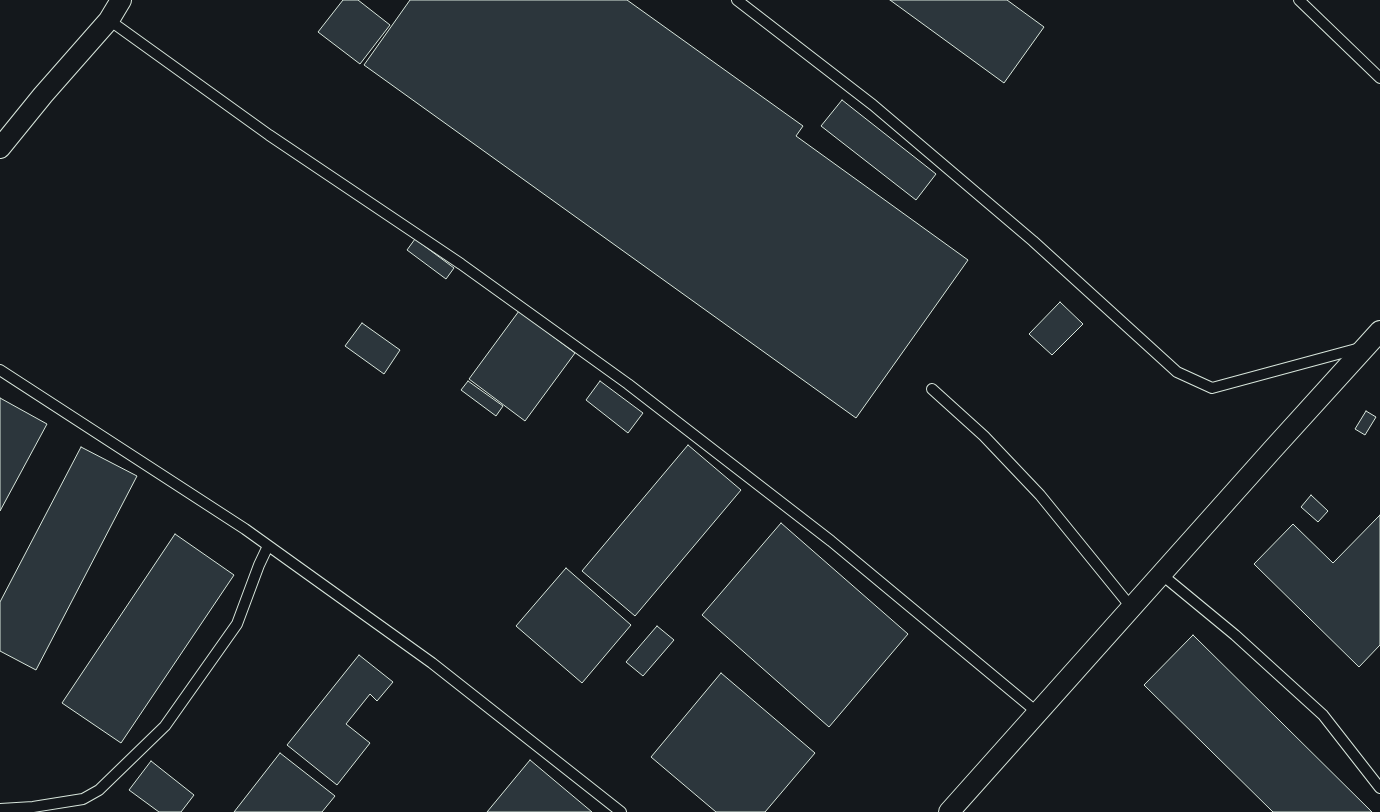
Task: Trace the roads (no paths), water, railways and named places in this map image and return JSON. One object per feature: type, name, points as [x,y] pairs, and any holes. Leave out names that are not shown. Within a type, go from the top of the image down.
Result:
[{"type":"street","points":[[0,148],[43,95],[109,20],[121,0]]},
{"type":"street","points":[[949,812],[1131,607],[1380,331]]},
{"type":"lane","points":[[737,0],[879,110],[1033,241],[1177,372],[1212,388],[1266,372],[1365,347]]},
{"type":"lane","points":[[1299,0],[1380,78]]},
{"type":"lane","points":[[109,20],[269,135],[461,264],[628,384],[831,541],[1038,713]]},
{"type":"lane","points":[[0,370],[245,528],[432,663],[621,812]]},
{"type":"lane","points":[[932,389],[984,436],[1040,495],[1131,607]]},
{"type":"lane","points":[[0,808],[34,807],[83,799],[99,790],[165,726],[237,624],[259,565],[268,546]]},
{"type":"lane","points":[[1162,574],[1235,635],[1323,715],[1380,788]]}]
